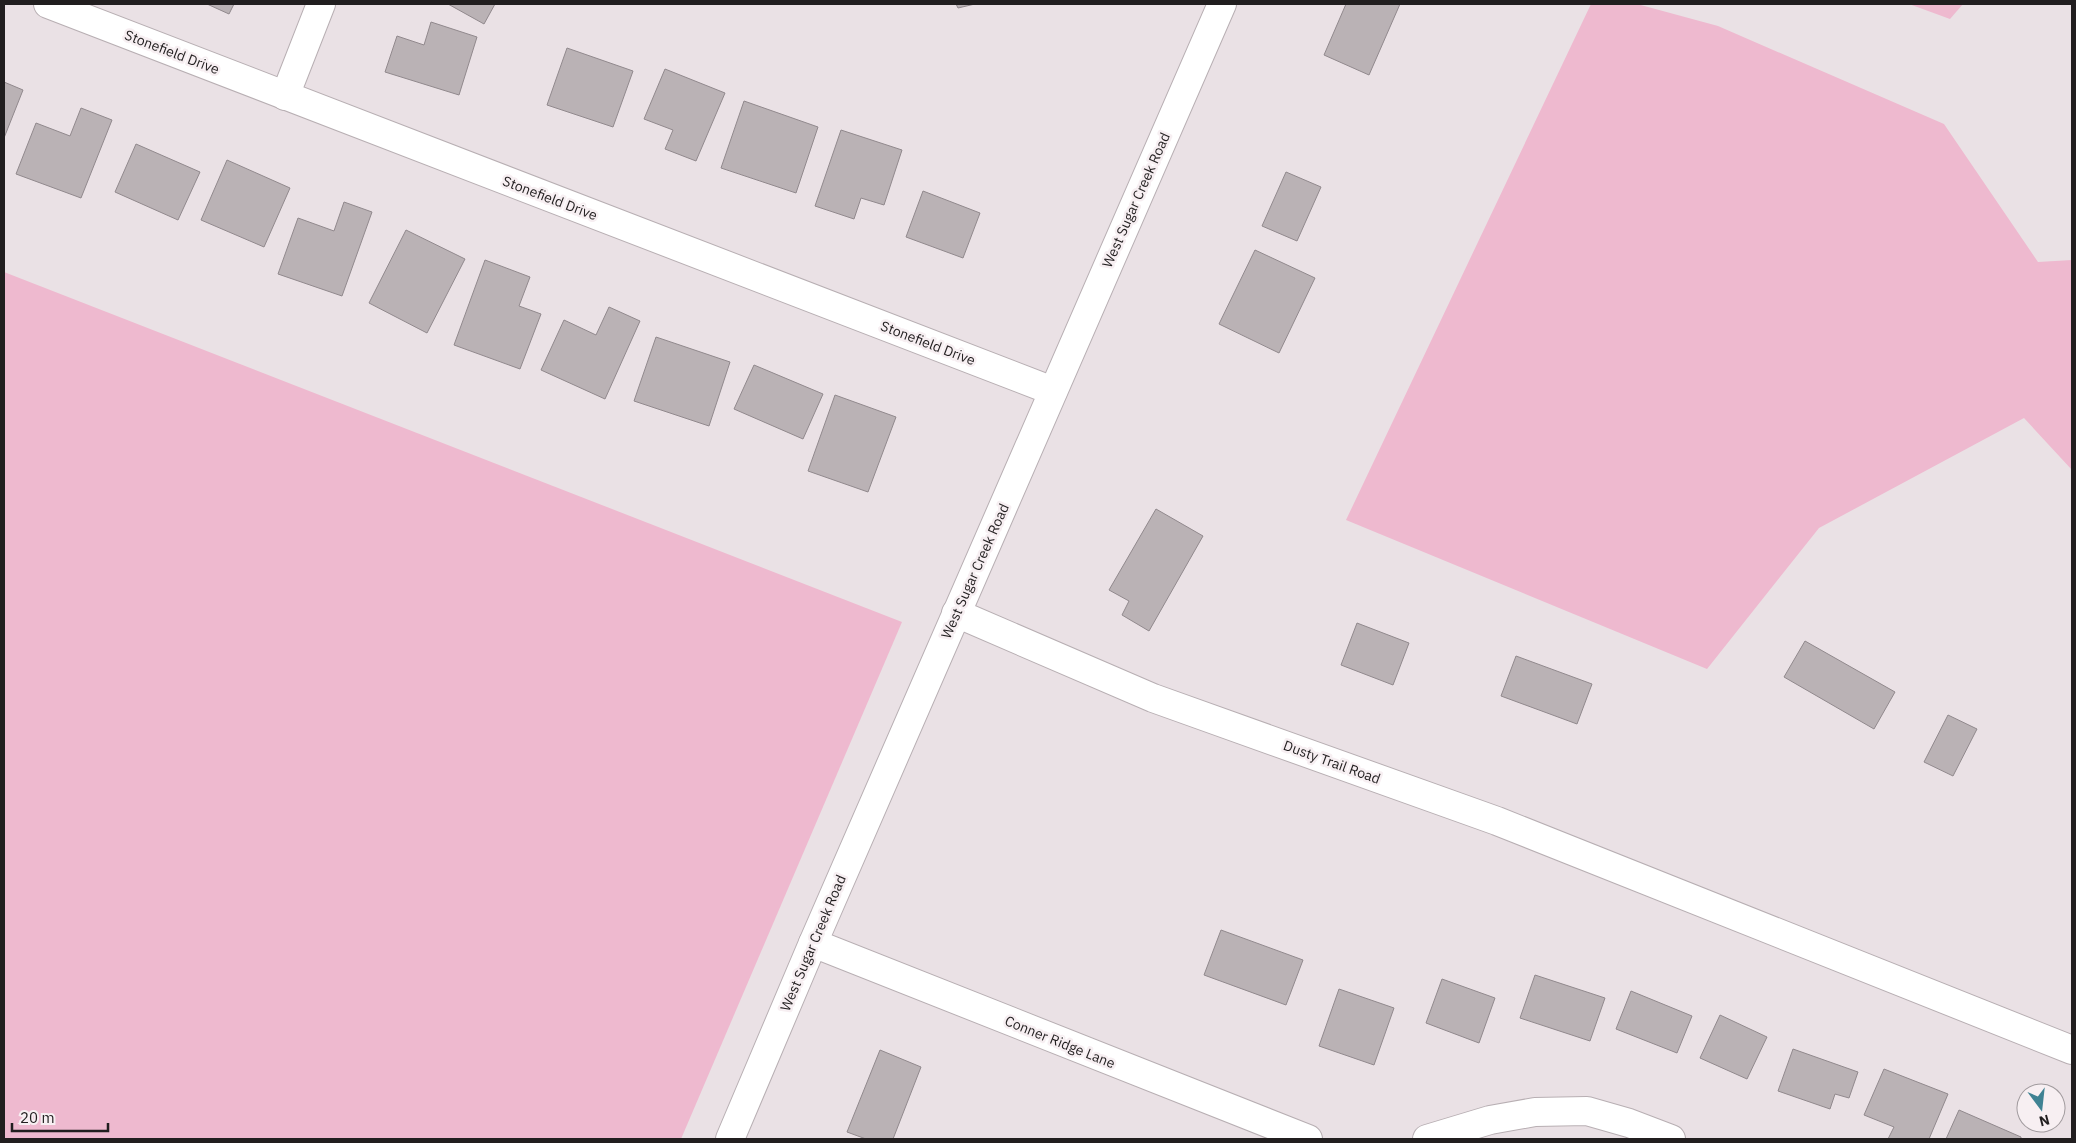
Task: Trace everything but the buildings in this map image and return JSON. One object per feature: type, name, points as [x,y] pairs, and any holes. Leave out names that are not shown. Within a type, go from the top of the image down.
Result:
[{"type":"street","name":"Stonefield Drive","points":[[48,4],[1053,391]]},
{"type":"street","points":[[285,96],[321,4]]},
{"type":"street","name":"West Sugar Creek Road","points":[[730,1139],[956,613],[1222,4]]},
{"type":"street","name":"Dusty Trail Road","points":[[956,613],[1153,698],[1497,820],[2072,1050]]},
{"type":"street","name":"Conner Ridge Lane","points":[[813,943],[1308,1139]]},
{"type":"street","points":[[1429,1139],[1490,1120],[1535,1112],[1587,1111],[1629,1123],[1670,1139]]},
{"type":"shaded area","points":[[1591,4],[1637,4],[1718,26],[1944,124],[2038,262],[2072,260],[2072,470],[2024,418],[1819,528],[1707,669],[1346,520]]},
{"type":"shaded area","points":[[1909,4],[1963,4],[1950,19]]},
{"type":"shaded area","points":[[4,272],[902,622],[681,1139],[4,1139]]}]
